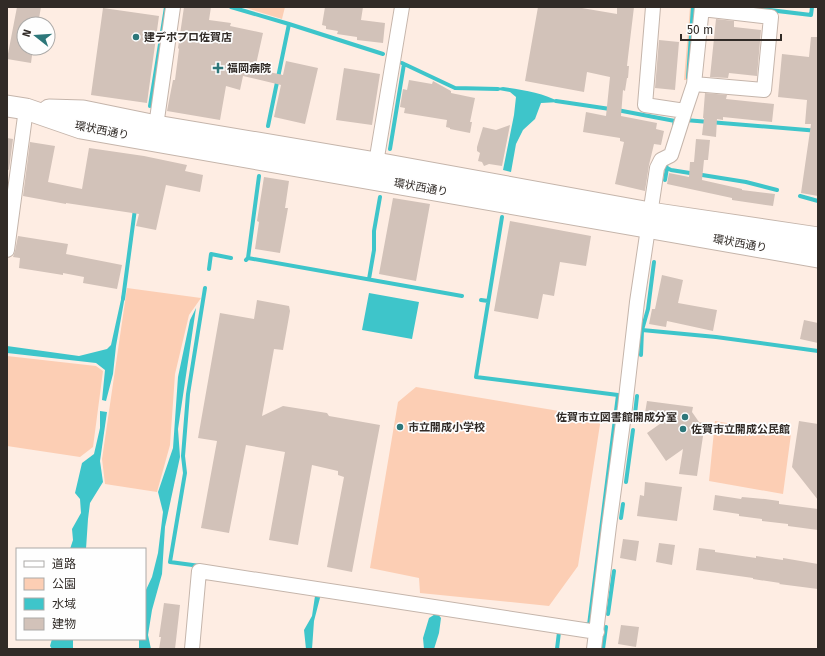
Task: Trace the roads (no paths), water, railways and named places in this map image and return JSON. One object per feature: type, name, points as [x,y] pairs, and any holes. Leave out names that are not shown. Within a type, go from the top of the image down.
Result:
[{"type":"highway","name":"環状西通り","points":[[17,108],[83,111],[156,126],[376,164],[649,220],[818,257]]},
{"type":"highway","name":"環状西通り","points":[[17,108],[81,128],[649,220],[818,238]]},
{"type":"street","points":[[156,126],[173,7]]},
{"type":"street","points":[[376,164],[402,7]]},
{"type":"street","points":[[654,7],[645,105],[681,114]]},
{"type":"street","points":[[594,649],[637,302],[657,168],[666,158],[681,114],[694,84],[702,8],[770,17],[764,90],[694,84]]},
{"type":"street","points":[[7,250],[17,108]]},
{"type":"street","points":[[192,649],[199,571],[597,632]]},
{"type":"water","points":[[503,87],[540,94],[560,102],[541,103],[535,119],[523,130],[516,144],[511,172],[503,170],[516,97],[510,92],[493,89]]},
{"type":"water","points":[[369,293],[419,302],[412,339],[362,330]]},
{"type":"water","points":[[122,295],[125,296],[116,346],[113,374],[106,401],[102,400],[105,370],[96,363],[7,353],[7,346],[79,356],[107,349],[111,345]]},
{"type":"water","points":[[196,308],[178,429],[180,457],[165,527],[162,574],[152,610],[148,635],[151,649],[139,649],[139,640],[146,640],[146,590],[152,577],[158,553],[163,512],[158,492],[173,448],[178,377],[190,320]]},
{"type":"water","points":[[100,411],[107,412],[100,461],[103,482],[90,503],[86,548],[70,548],[73,540],[72,529],[81,513],[80,499],[75,493],[82,463],[94,454],[100,428]]},
{"type":"water","points":[[321,594],[314,621],[312,649],[306,649],[304,630],[312,616],[315,596]]},
{"type":"water","points":[[437,613],[441,618],[439,633],[434,649],[424,649],[423,638],[429,618]]},
{"type":"water","points":[[52,640],[73,640],[73,649],[52,649],[50,646]]},
{"type":"waterway","points":[[150,106],[166,7]]},
{"type":"waterway","points":[[231,7],[383,54]]},
{"type":"waterway","points":[[688,78],[693,7]]},
{"type":"waterway","points":[[747,7],[752,8]]},
{"type":"waterway","points":[[761,9],[811,15],[812,7]]},
{"type":"waterway","points":[[268,126],[289,24]]},
{"type":"waterway","points":[[402,63],[455,88],[498,89]]},
{"type":"waterway","points":[[390,149],[404,64]]},
{"type":"waterway","points":[[556,101],[610,109]]},
{"type":"waterway","points":[[617,110],[675,121],[674,125]]},
{"type":"waterway","points":[[685,120],[818,131]]},
{"type":"waterway","points":[[667,161],[666,166],[671,170],[746,182],[777,190]]},
{"type":"waterway","points":[[665,180],[667,168]]},
{"type":"waterway","points":[[246,260],[248,258],[259,176]]},
{"type":"waterway","points":[[800,196],[818,201]]},
{"type":"waterway","points":[[369,279],[374,250],[374,231],[380,197]]},
{"type":"waterway","points":[[123,299],[135,209]]},
{"type":"waterway","points":[[502,217],[476,377],[618,395],[589,625],[585,624]]},
{"type":"waterway","points":[[209,269],[211,254],[231,258]]},
{"type":"waterway","points":[[248,258],[462,296]]},
{"type":"waterway","points":[[654,262],[648,309],[642,330],[716,337],[818,351]]},
{"type":"waterway","points":[[200,566],[170,562],[185,473],[183,456],[188,394],[205,288]]},
{"type":"waterway","points":[[481,300],[488,301]]},
{"type":"waterway","points":[[641,355],[642,330]]},
{"type":"waterway","points":[[635,414],[637,396]]},
{"type":"waterway","points":[[626,482],[633,430]]},
{"type":"waterway","points":[[621,518],[623,504]]},
{"type":"waterway","points":[[608,614],[614,571]]},
{"type":"waterway","points":[[603,649],[606,627]]},
{"type":"waterway","points":[[557,649],[559,632]]},
{"type":"place","name":"建デポプロ佐賀店","points":[[136,37]]},
{"type":"place","name":"福岡病院","points":[[218,68]]},
{"type":"place","name":"佐賀市立図書館開成分室","points":[[685,417]]},
{"type":"place","name":"市立開成小学校","points":[[400,427]]},
{"type":"place","name":"佐賀市立開成公民館","points":[[683,429]]}]
